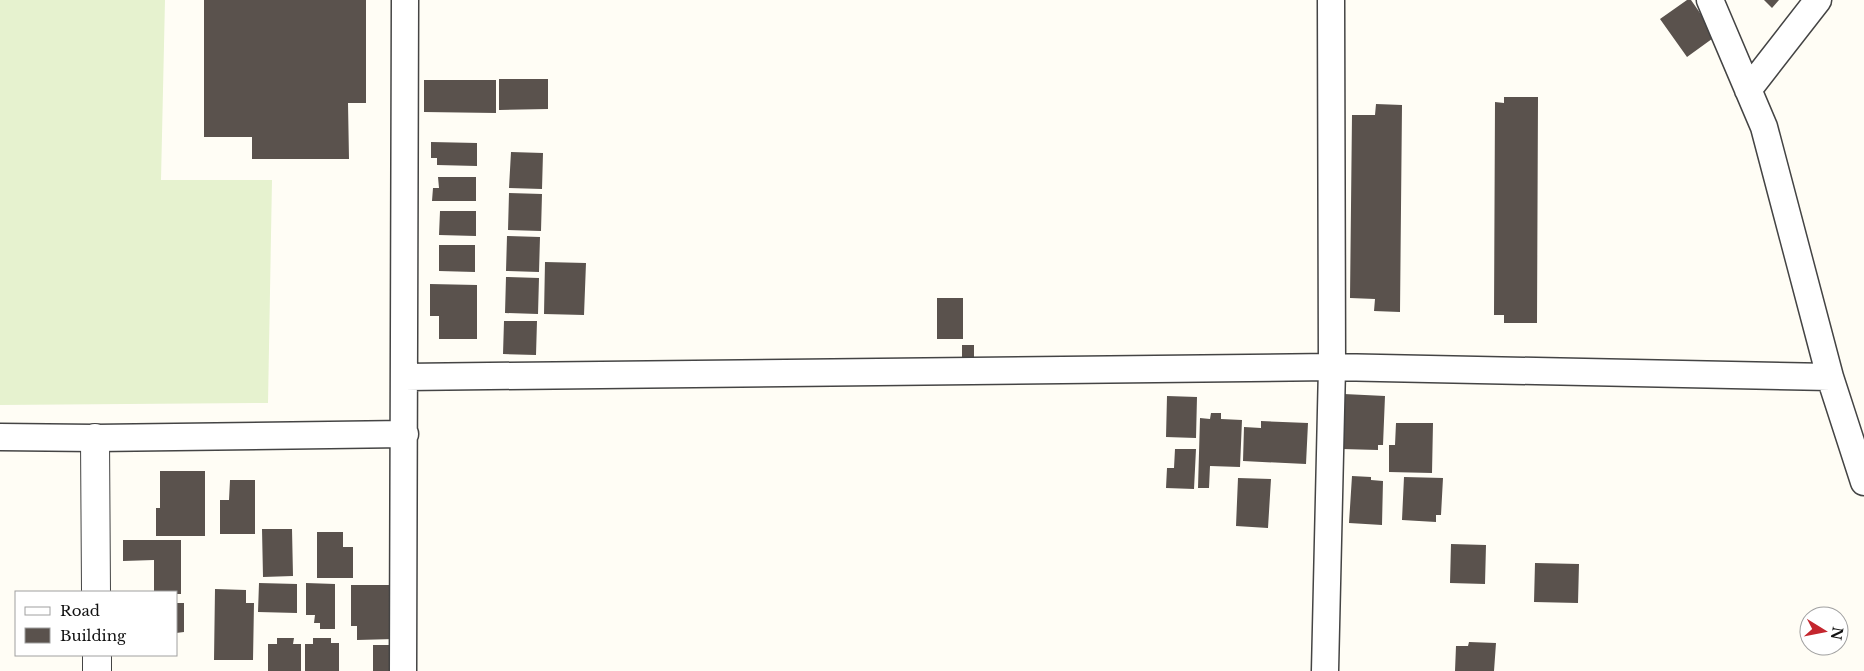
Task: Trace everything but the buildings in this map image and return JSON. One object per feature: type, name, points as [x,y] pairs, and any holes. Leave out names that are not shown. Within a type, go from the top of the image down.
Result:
[{"type":"street","points":[[403,671],[405,0]]},
{"type":"street","points":[[1325,671],[1332,367],[1331,0]]},
{"type":"street","points":[[1710,0],[1764,127],[1830,377],[1864,482]]},
{"type":"street","points":[[1748,90],[1818,0]]},
{"type":"street","points":[[405,377],[1332,367],[1830,377]]},
{"type":"street","points":[[0,438],[405,434]]},
{"type":"street","points":[[94,438],[96,591]]},
{"type":"street","points":[[97,656],[97,671]]},
{"type":"green space","points":[[0,0],[165,0],[161,180],[272,180],[268,403],[0,405]]}]
